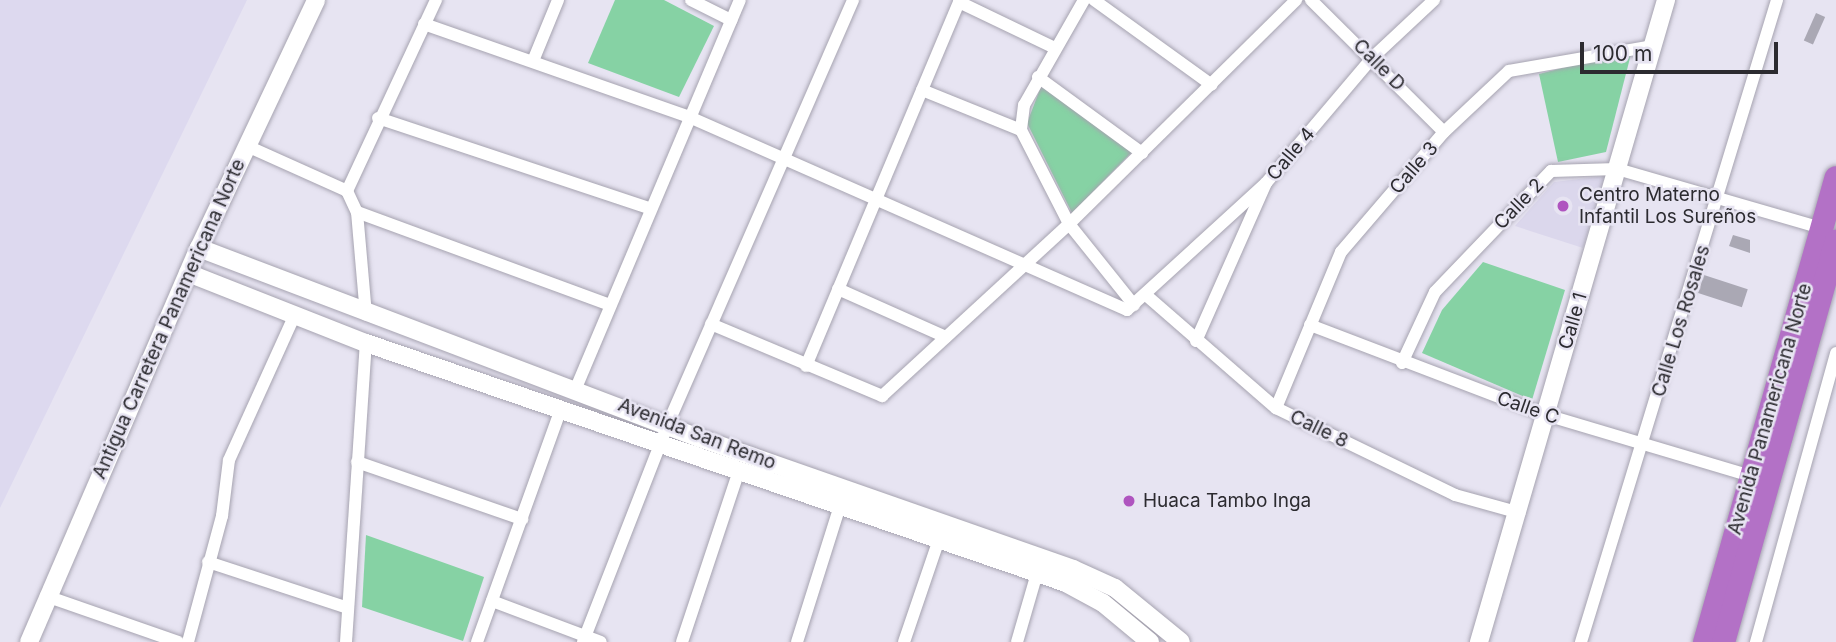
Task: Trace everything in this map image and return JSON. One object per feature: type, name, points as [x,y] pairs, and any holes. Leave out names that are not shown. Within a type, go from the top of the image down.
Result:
[{"type":"highway","name":"Avenida Panamericana Norte","points":[[1723,642],[1829,234],[1836,177]]},
{"type":"highway","name":"Avenida Panamericana Norte","points":[[1704,642],[1751,476],[1829,234]]},
{"type":"main road","name":"Antigua Carretera Panamericana Norte","points":[[29,642],[46,596],[199,248],[316,0]]},
{"type":"main road","name":"Calle 1","points":[[1479,642],[1520,513],[1666,0]]},
{"type":"main road","name":"Avenida San Remo","points":[[199,248],[366,315],[576,388],[667,426],[1085,573],[1115,588],[1181,642]]},
{"type":"main road","name":"Avenida San Remo","points":[[188,273],[294,317],[366,343],[1037,573],[1087,593],[1147,641]]},
{"type":"street","points":[[347,191],[378,118],[436,0]]},
{"type":"street","points":[[533,61],[558,0]]},
{"type":"street","points":[[691,0],[731,20]]},
{"type":"street","points":[[576,388],[687,117],[740,0]]},
{"type":"street","points":[[584,639],[659,445],[782,156],[853,0]]},
{"type":"street","points":[[1134,305],[1069,224],[1021,130],[1024,105],[1085,0],[1212,85]]},
{"type":"street","points":[[711,324],[882,396],[1069,224],[1296,0]]},
{"type":"street","name":"Calle D","points":[[1311,0],[1373,58],[1444,132]]},
{"type":"street","name":"Calle 4","points":[[1196,341],[1266,183],[1373,58],[1434,0]]},
{"type":"street","name":"Calle Los Rosales","points":[[1581,642],[1644,446],[1777,0]]},
{"type":"street","points":[[806,366],[960,1],[1055,48]]},
{"type":"street","points":[[424,24],[687,117],[782,156],[1127,310],[1147,296],[1266,183]]},
{"type":"street","name":"Calle 3","points":[[1276,408],[1341,253],[1444,132],[1509,71],[1652,46]]},
{"type":"street","points":[[1038,77],[1142,153]]},
{"type":"street","points":[[922,90],[1021,130]]},
{"type":"street","points":[[378,118],[649,208]]},
{"type":"street","points":[[247,146],[347,191],[357,212],[366,315]]},
{"type":"street","name":"Calle 2","points":[[1402,363],[1435,292],[1551,171],[1617,169],[1829,234]]},
{"type":"street","points":[[357,212],[610,305]]},
{"type":"street","points":[[838,289],[946,337]]},
{"type":"street","name":"Calle 8","points":[[1147,296],[1276,408],[1455,495],[1520,513]]},
{"type":"street","points":[[188,642],[224,507],[229,460],[294,317]]},
{"type":"street","name":"Calle C","points":[[1310,325],[1402,363],[1546,415],[1751,476]]},
{"type":"street","points":[[346,642],[366,343]]},
{"type":"street","points":[[1756,642],[1836,353]]},
{"type":"street","points":[[477,642],[561,409]]},
{"type":"street","points":[[357,461],[522,519]]},
{"type":"street","points":[[682,642],[739,471]]},
{"type":"street","points":[[797,642],[840,506]]},
{"type":"street","points":[[904,642],[939,539]]},
{"type":"street","points":[[208,562],[348,608]]},
{"type":"street","points":[[1017,642],[1037,573]]},
{"type":"street","points":[[46,596],[178,642]]},
{"type":"street","points":[[492,601],[584,639],[601,642]]},
{"type":"street","points":[[1147,641],[1159,624]]},
{"type":"shaded area","points":[[0,0],[247,0],[0,508]]},
{"type":"shaded area","name":"Centro Materno Infantil Los Sureños","points":[[1605,176],[1583,248],[1515,226],[1554,182]]},
{"type":"green space","points":[[615,0],[664,0],[714,26],[679,97],[588,63]]},
{"type":"green space","points":[[1632,50],[1606,152],[1558,162],[1539,74]]},
{"type":"green space","points":[[1042,84],[1133,151],[1072,213],[1027,123]]},
{"type":"green space","points":[[1483,262],[1565,290],[1532,400],[1422,353],[1442,310]]},
{"type":"green space","points":[[366,535],[484,577],[463,641],[362,607]]},
{"type":"building","points":[[1816,13],[1825,17],[1813,44],[1804,40]]},
{"type":"building","points":[[1733,235],[1750,240],[1750,253],[1729,246]]},
{"type":"building","points":[[1704,275],[1748,289],[1742,307],[1698,293]]},
{"type":"place","name":"Centro Materno Infantil Los Sureños","points":[[1563,206]]},
{"type":"place","name":"Huaca Tambo Inga","points":[[1129,501]]}]
